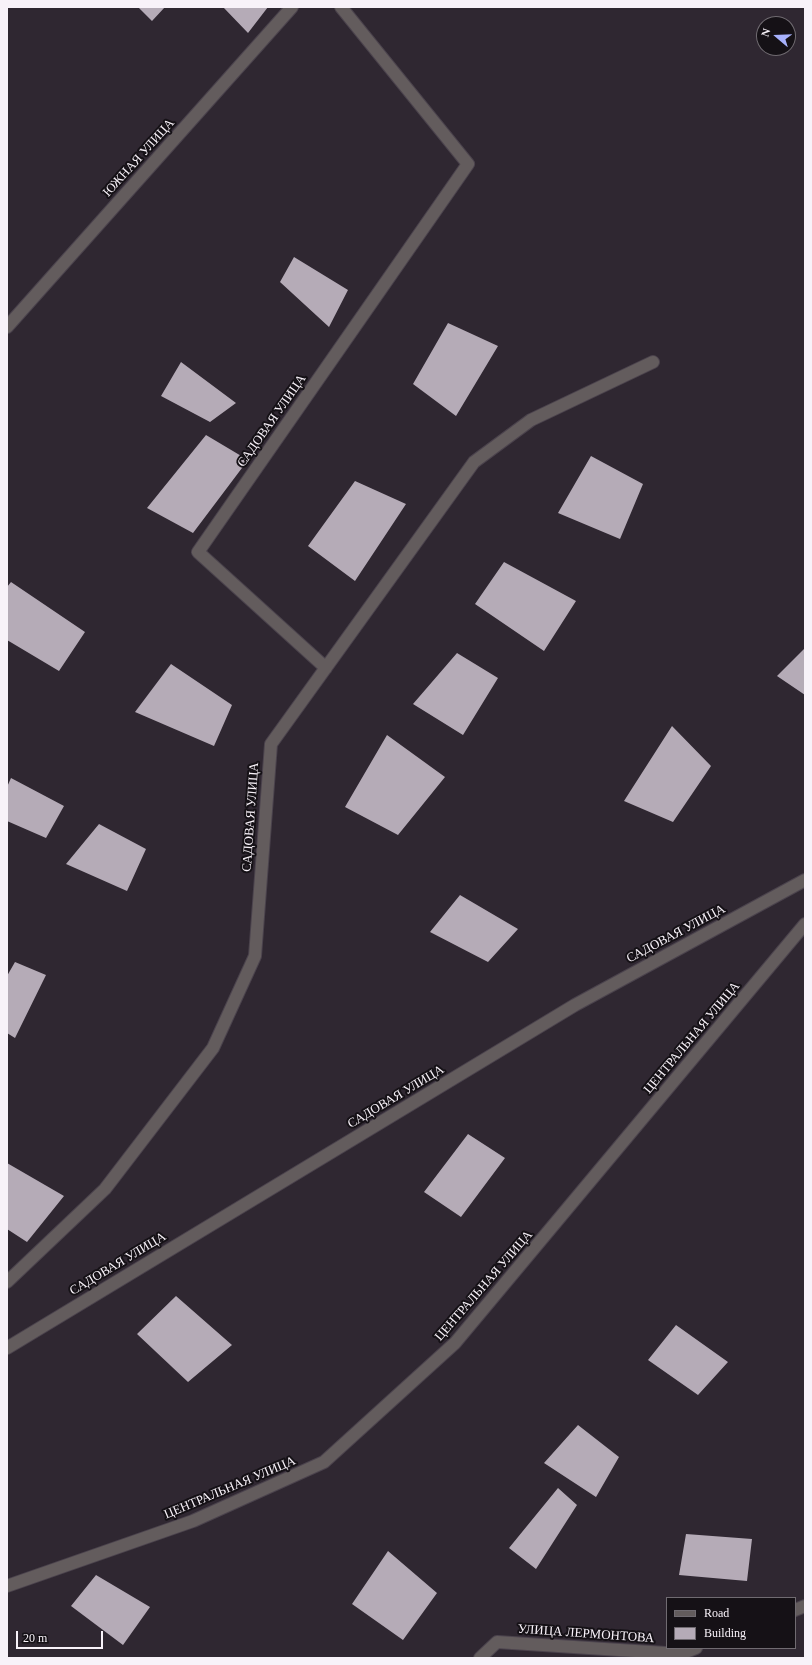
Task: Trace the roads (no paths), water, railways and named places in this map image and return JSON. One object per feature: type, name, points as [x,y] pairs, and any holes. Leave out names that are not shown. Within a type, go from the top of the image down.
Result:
[{"type":"street","name":"ЮЖНАЯ УЛИЦА","points":[[7,327],[292,7]]},
{"type":"street","name":"САДОВАЯ УЛИЦА","points":[[326,668],[198,552],[468,164],[341,7]]},
{"type":"street","name":"САДОВАЯ УЛИЦА","points":[[7,1282],[105,1190],[213,1048],[255,956],[271,744],[474,462],[531,420],[653,362]]},
{"type":"street","name":"САДОВАЯ УЛИЦА","points":[[7,1348],[575,1005],[805,880]]},
{"type":"street","name":"ЦЕНТРАЛЬНАЯ УЛИЦА","points":[[7,1586],[193,1521],[324,1462],[455,1343],[805,924]]},
{"type":"street","name":"УЛИЦА ЛЕРМОНТОВА","points":[[480,1658],[497,1642],[681,1654],[694,1649]]}]
